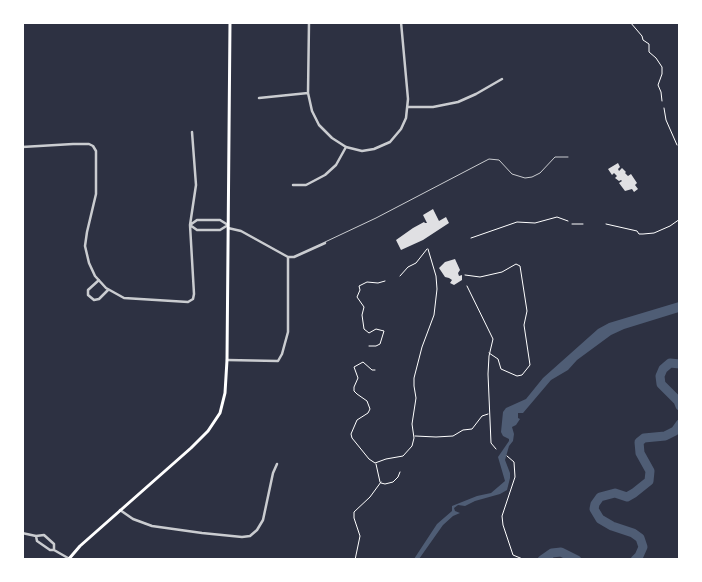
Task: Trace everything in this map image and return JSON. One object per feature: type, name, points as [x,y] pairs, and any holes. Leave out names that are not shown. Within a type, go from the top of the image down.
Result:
[{"type":"main road","points":[[68,559],[80,546],[191,448],[208,431],[220,413],[225,393],[227,360],[230,22]]},
{"type":"street","points":[[309,22],[308,93],[312,110],[319,124],[332,138],[346,147],[358,150],[379,148],[390,142],[403,126],[408,107],[401,22]]},
{"type":"street","points":[[408,107],[438,106],[458,102],[502,79]]},
{"type":"street","points":[[259,98],[308,93]]},
{"type":"street","points":[[22,148],[88,144],[93,146],[96,150],[96,194],[85,246],[89,264],[99,280],[109,289],[130,299],[191,302],[194,285],[190,225],[196,185],[192,132]]},
{"type":"street","points":[[293,185],[306,185],[326,175],[336,165],[346,147]]},
{"type":"street","points":[[190,225],[197,220],[220,220],[288,257],[325,242]]},
{"type":"street","points":[[190,225],[197,230],[220,230],[228,226]]},
{"type":"street","points":[[227,360],[278,360],[284,350],[288,332],[288,257]]},
{"type":"street","points":[[99,280],[88,290],[88,296],[94,300],[99,299],[109,289]]},
{"type":"street","points":[[120,510],[133,519],[152,526],[222,535],[250,536],[257,530],[263,520],[277,464]]},
{"type":"street","points":[[22,532],[36,536],[44,535],[54,544],[54,550]]},
{"type":"street","points":[[36,536],[37,541],[68,559]]},
{"type":"lane","points":[[325,242],[376,218],[489,159],[499,160],[515,176],[528,178],[543,171],[555,157],[568,156]]},
{"type":"path","points":[[630,22],[642,36],[643,40],[649,44],[649,52],[662,67],[658,87],[661,92],[662,101]]},
{"type":"path","points":[[664,108],[666,120],[677,145]]},
{"type":"path","points":[[470,238],[518,222],[534,223],[558,217],[568,222]]},
{"type":"path","points":[[606,224],[643,234],[654,233],[680,219]]},
{"type":"path","points":[[572,224],[584,224]]},
{"type":"path","points":[[376,463],[384,459],[403,456],[412,446],[414,436],[412,424],[416,398],[414,378],[435,309],[437,281],[428,249],[416,263],[408,267],[400,276]]},
{"type":"path","points":[[465,275],[480,277],[502,272],[516,264],[520,266],[527,311],[524,325],[530,365],[522,375],[517,376],[501,369],[498,359],[490,353]]},
{"type":"path","points":[[369,346],[380,344],[384,331],[376,329],[369,333],[364,329],[362,315],[364,307],[356,297],[360,290],[359,286],[367,282],[378,283],[386,281]]},
{"type":"path","points":[[467,286],[492,337],[493,343],[488,374],[489,414],[491,443],[496,449]]},
{"type":"path","points":[[375,370],[371,370],[363,362],[354,367],[358,378],[354,390],[368,401],[370,409],[368,413],[357,420],[351,434],[352,438],[369,459],[376,463],[381,482]]},
{"type":"path","points":[[414,436],[454,436],[463,430],[471,430],[484,415],[489,414]]},
{"type":"path","points":[[507,456],[514,462],[515,477],[502,516],[503,526],[512,552],[524,560]]},
{"type":"path","points":[[381,482],[385,484],[393,482],[397,479],[400,472]]},
{"type":"path","points":[[355,560],[360,536],[354,512],[370,497],[381,482]]},
{"type":"water","points":[[679,302],[679,312],[624,329],[611,335],[577,360],[568,370],[551,380],[523,413],[518,413],[518,418],[520,419],[512,427],[513,441],[509,446],[505,460],[510,473],[507,490],[465,506],[458,505],[454,508],[455,511],[460,513],[453,516],[443,525],[419,559],[414,559],[437,524],[452,511],[452,506],[477,496],[491,493],[505,481],[498,457],[509,441],[501,432],[503,412],[506,408],[526,399],[543,378],[598,329],[609,323]]},
{"type":"building","points":[[618,163],[619,171],[622,168],[628,176],[631,174],[637,183],[635,185],[638,189],[634,192],[632,189],[625,191],[619,183],[622,181],[615,178],[617,176],[614,173],[612,175],[608,169]]},
{"type":"building","points":[[433,209],[439,221],[446,217],[449,223],[423,240],[401,250],[396,240],[413,228],[424,222],[427,223],[423,215]]},
{"type":"building","points":[[455,259],[460,270],[459,276],[462,275],[462,280],[454,285],[450,283],[452,280],[445,277],[439,268],[445,262]]},
{"type":"waterway","points":[[680,364],[670,363],[663,369],[660,376],[661,384],[678,401],[680,406]]},
{"type":"waterway","points":[[635,560],[643,547],[640,538],[633,533],[612,526],[600,519],[594,509],[595,504],[600,497],[615,493],[627,497],[649,481],[650,471],[640,453],[639,442],[644,438],[665,436],[675,431],[680,424]]},
{"type":"waterway","points":[[542,560],[552,553],[561,552],[577,560]]}]
